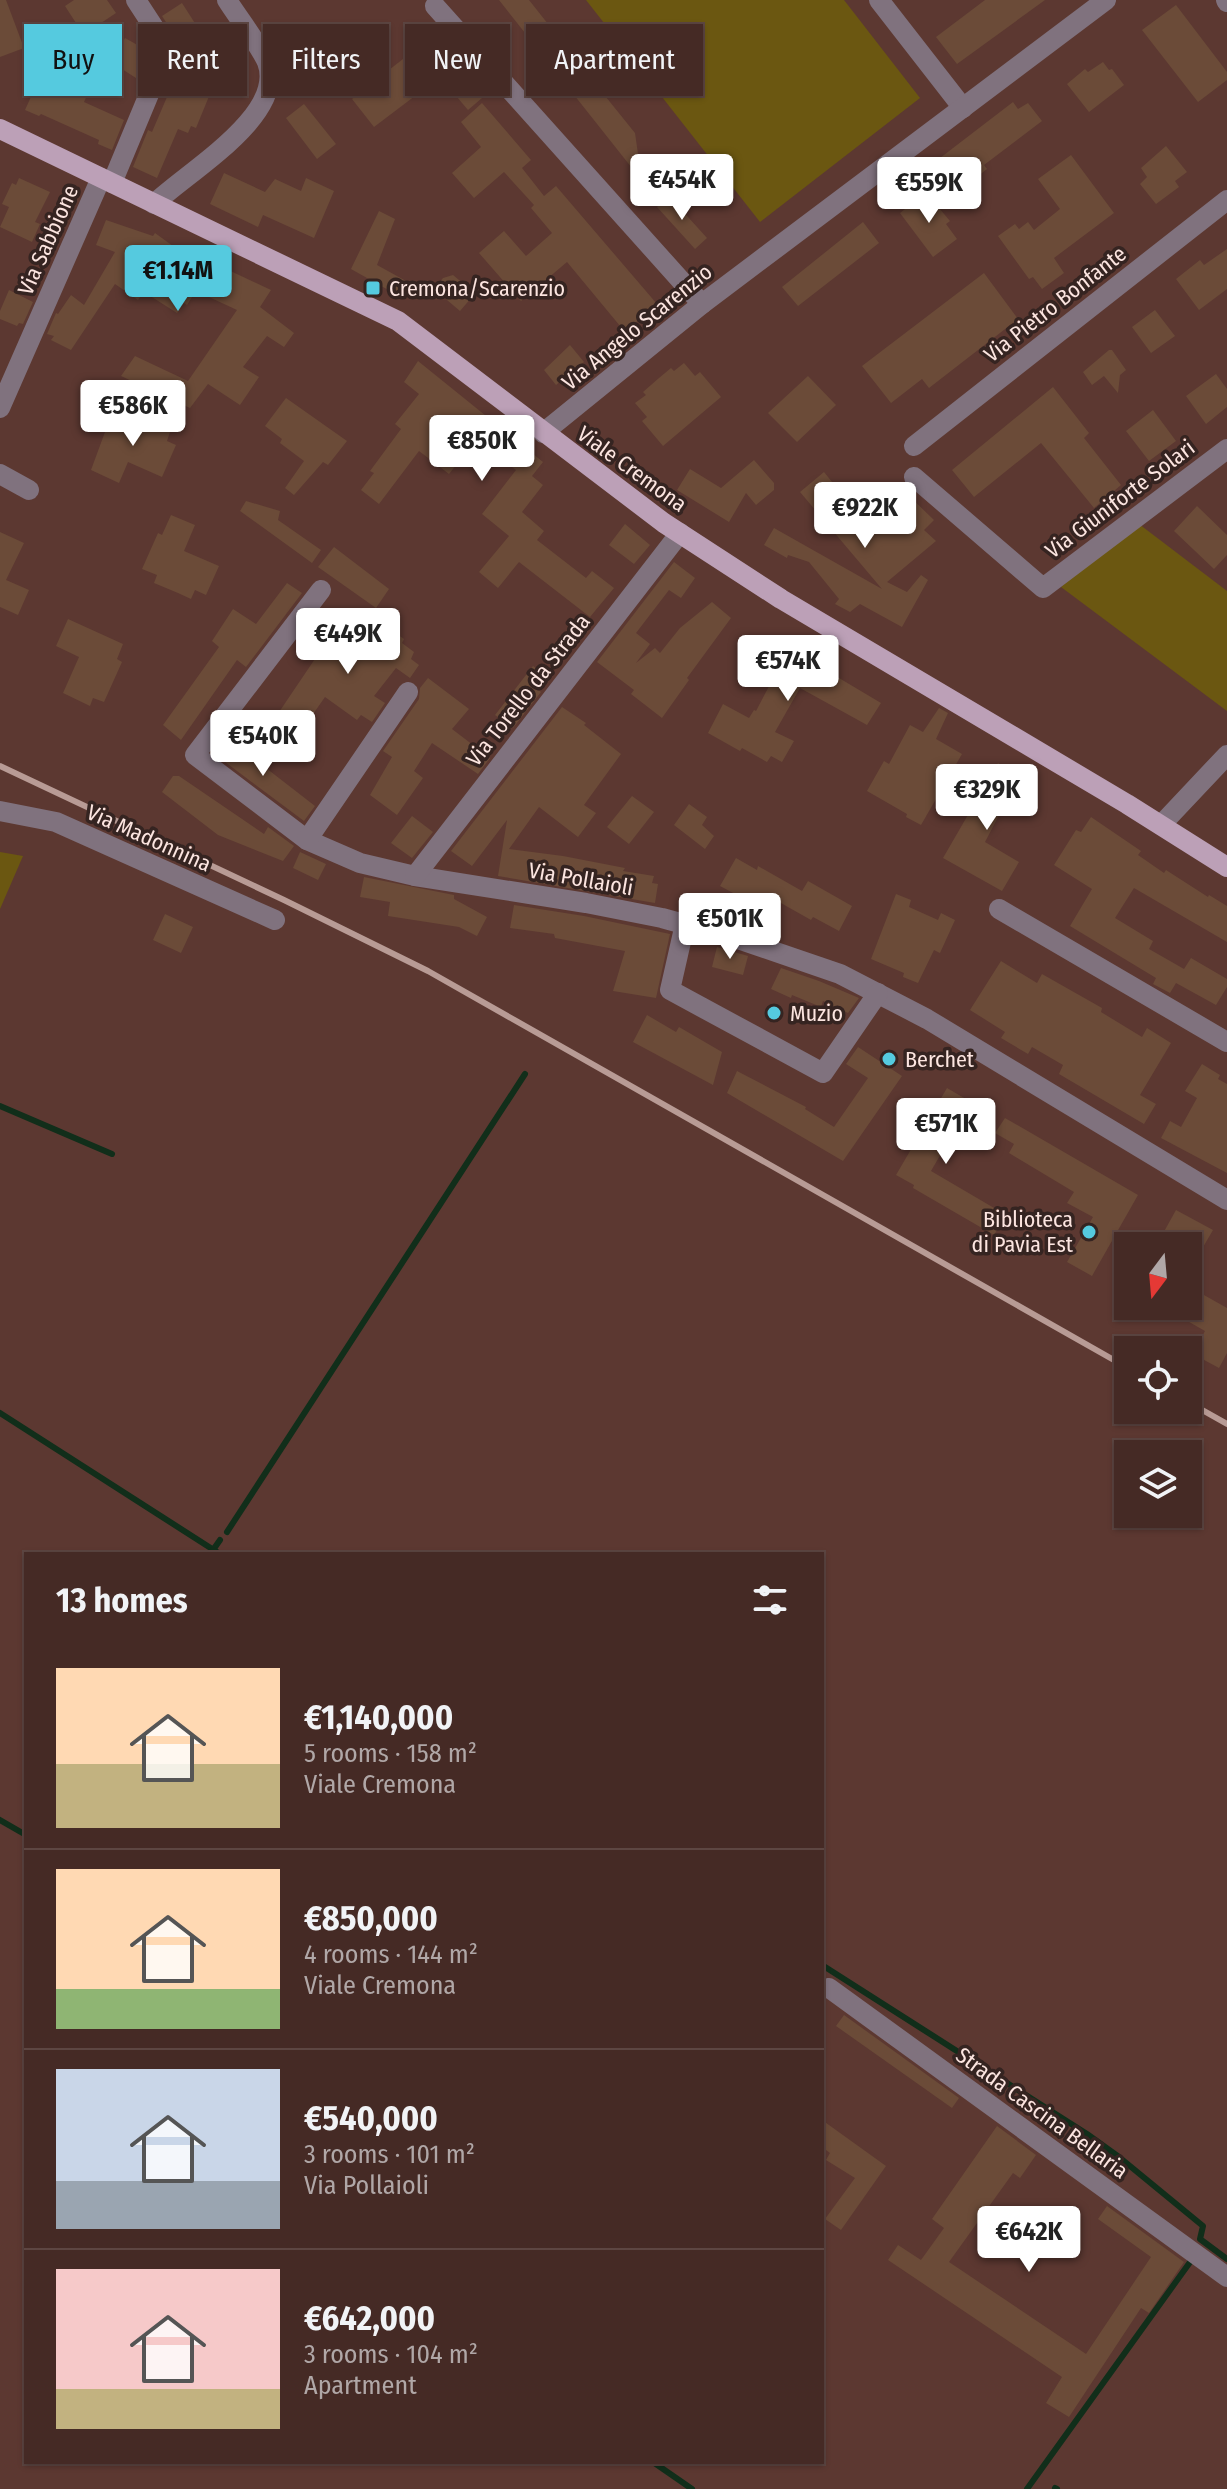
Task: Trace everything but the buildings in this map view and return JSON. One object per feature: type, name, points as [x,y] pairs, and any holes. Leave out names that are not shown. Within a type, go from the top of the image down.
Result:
[{"type":"main road","name":"Viale Cremona","points":[[0,129],[398,321],[680,533],[781,599],[1227,867]]},
{"type":"street","name":"Via Sabbione","points":[[0,408],[162,63],[164,43],[136,0]]},
{"type":"street","points":[[154,204],[246,127],[267,94],[270,80],[267,62],[227,0]]},
{"type":"street","points":[[879,0],[963,108]]},
{"type":"street","name":"Via Angelo Scarenzio","points":[[543,433],[702,304],[1106,0]]},
{"type":"street","points":[[435,6],[702,304]]},
{"type":"street","name":"Via Pietro Bonfante","points":[[914,446],[1227,200]]},
{"type":"street","name":"Via Giuniforte Solari","points":[[914,477],[1043,588],[1227,449]]},
{"type":"street","points":[[0,474],[29,490]]},
{"type":"street","name":"Via Torello da Strada","points":[[415,876],[680,533]]},
{"type":"street","name":"Via Pollaioli","points":[[321,590],[195,755],[307,840],[360,863],[415,876],[586,903],[685,924],[840,974],[927,1019],[1227,1200]]},
{"type":"street","points":[[307,840],[408,692]]},
{"type":"street","points":[[1161,825],[1227,755]]},
{"type":"street","name":"Via Madonnina","points":[[0,811],[56,822],[275,920]]},
{"type":"street","points":[[999,909],[1227,1042]]},
{"type":"street","points":[[685,924],[670,990],[823,1073],[878,993]]},
{"type":"street","name":"Strada Cascina Bellaria","points":[[829,1988],[1227,2277]]},
{"type":"shaded area","points":[[586,0],[844,0],[920,98],[760,222],[661,96],[703,96],[703,24],[605,24]]},
{"type":"shaded area","points":[[1135,521],[1227,591],[1227,711],[1061,587]]},
{"type":"shaded area","points":[[0,852],[23,856],[0,909]]},
{"type":"waterway","points":[[227,1532],[525,1074]]},
{"type":"waterway","points":[[0,1106],[112,1154]]},
{"type":"waterway","points":[[0,1413],[217,1552]]},
{"type":"waterway","points":[[213,1550],[220,1540]]},
{"type":"waterway","points":[[0,1820],[24,1834]]},
{"type":"waterway","points":[[824,1966],[1119,2157],[1203,2226],[1200,2239],[1227,2259]]},
{"type":"waterway","points":[[1027,2489],[1193,2258]]},
{"type":"waterway","points":[[656,2464],[692,2489]]},
{"type":"railway","points":[[0,766],[428,971],[1114,1360]]},
{"type":"railway","points":[[1202,1410],[1227,1424]]},
{"type":"place","name":"Cremona/Scarenzio","points":[[373,288]]},
{"type":"place","name":"Muzio","points":[[774,1013]]},
{"type":"place","name":"Berchet","points":[[889,1059]]},
{"type":"place","name":"Biblioteca di Pavia Est","points":[[1089,1232]]}]
